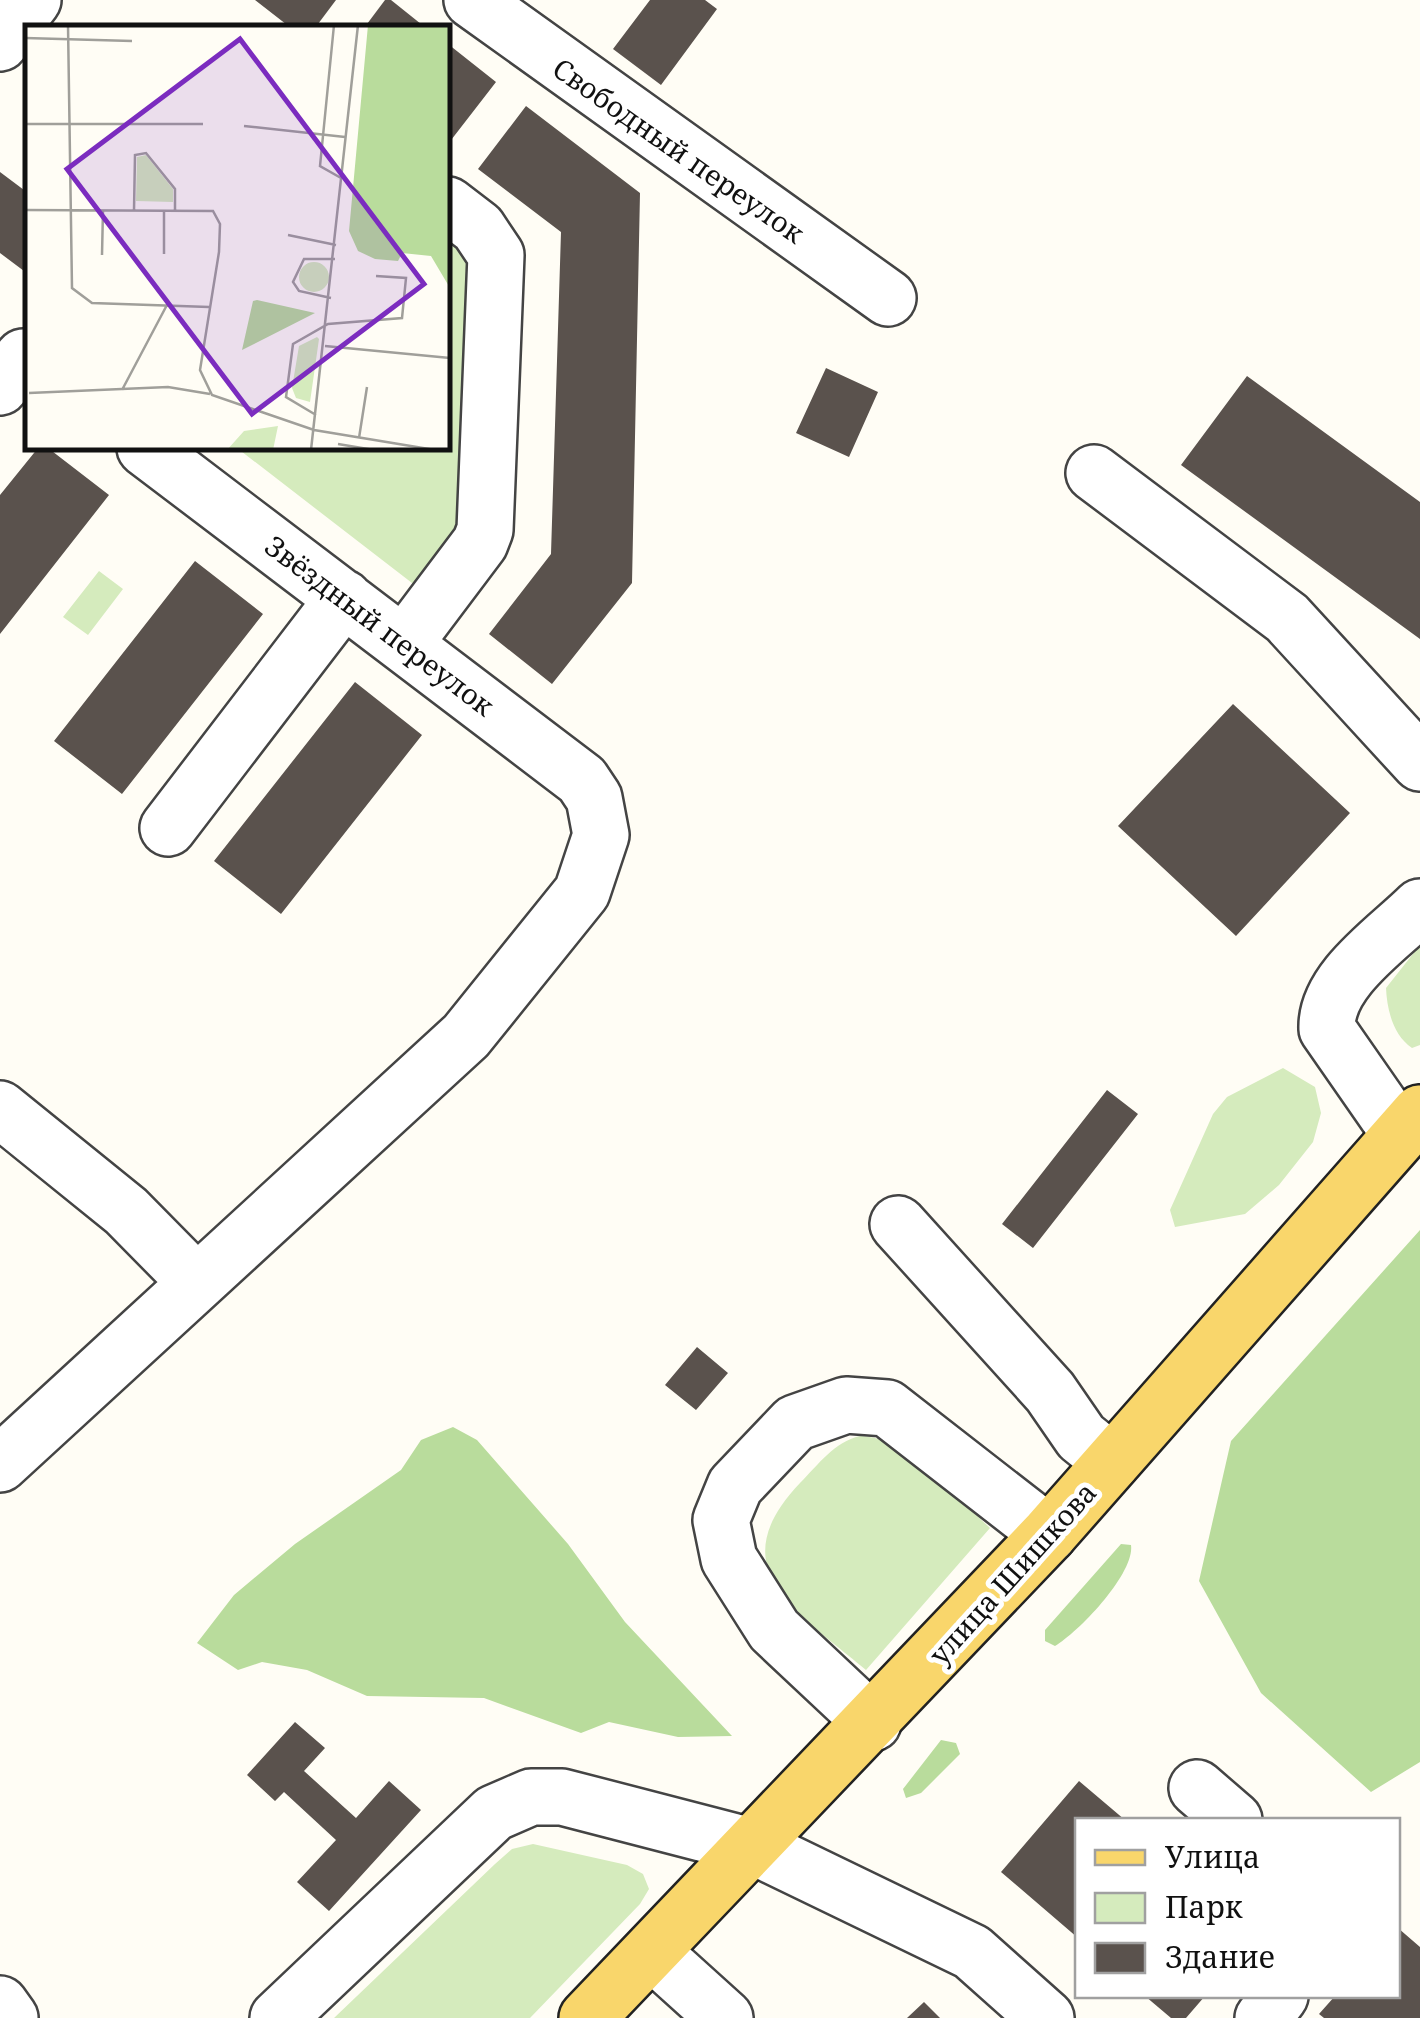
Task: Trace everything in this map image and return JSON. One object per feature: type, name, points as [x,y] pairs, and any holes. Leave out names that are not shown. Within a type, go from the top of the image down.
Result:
[{"type":"main road","name":"улица Шишкова","points":[[588,2018],[874,1723],[1049,1534],[1410,1124]]},
{"type":"street","points":[[0,43],[34,0]]},
{"type":"street","name":"Свободный переулок","points":[[472,0],[888,298]]},
{"type":"street","points":[[404,644],[480,544],[485,530],[496,255],[478,228],[450,207]]},
{"type":"street","name":"Звёздный переулок","points":[[152,450],[201,464],[344,598],[582,780],[598,816],[600,835],[582,892],[466,1036],[197,1283]]},
{"type":"street","points":[[1094,473],[1287,618],[1420,764]]},
{"type":"street","points":[[168,828],[344,598]]},
{"type":"street","points":[[1410,1124],[1327,1029],[1326,1010],[1339,987],[1420,906]]},
{"type":"street","points":[[0,1109],[126,1212],[197,1283],[0,1464]]},
{"type":"street","points":[[898,1224],[1050,1392],[1081,1437],[1112,1462]]},
{"type":"street","points":[[874,1723],[774,1630],[729,1559],[721,1520],[736,1486],[795,1423],[846,1405],[887,1408],[1049,1534]]},
{"type":"street","points":[[278,2018],[494,1813],[531,1797],[562,1797],[755,1847],[972,1952],[1046,2018]]},
{"type":"street","points":[[652,1952],[724,2018]]},
{"type":"street","points":[[1262,2018],[1278,1998]]},
{"type":"street","points":[[0,2004],[10,2018]]},
{"type":"green space","points":[[450,228],[468,242],[473,525],[425,593],[240,450],[450,450]]},
{"type":"green space","points":[[99,571],[123,589],[88,635],[63,617]]},
{"type":"green space","points":[[1420,945],[1420,1045],[1412,1048],[1392,1021],[1386,988]]},
{"type":"green space","points":[[1283,1068],[1315,1087],[1321,1113],[1313,1142],[1279,1185],[1245,1214],[1175,1227],[1170,1210],[1213,1114],[1227,1097]]},
{"type":"green space","points":[[1420,1230],[1420,1762],[1371,1792],[1261,1693],[1199,1581],[1231,1441]]},
{"type":"green space","points":[[453,1427],[477,1440],[568,1544],[625,1622],[732,1736],[678,1737],[609,1722],[581,1733],[484,1698],[367,1696],[307,1670],[262,1662],[238,1670],[197,1643],[234,1595],[295,1544],[401,1470],[421,1440]]},
{"type":"green space","points":[[860,1436],[897,1446],[914,1457],[990,1528],[866,1670],[794,1609],[777,1588],[767,1566],[766,1541],[776,1514],[800,1483],[835,1448]]},
{"type":"green space","points":[[1121,1544],[1131,1545],[1130,1557],[1104,1601],[1055,1646],[1045,1641],[1045,1630]]},
{"type":"green space","points":[[941,1740],[956,1743],[960,1754],[921,1793],[906,1798],[903,1789]]},
{"type":"green space","points":[[533,1844],[627,1865],[643,1874],[649,1889],[640,1904],[530,2018],[334,2018],[512,1849]]},
{"type":"building","points":[[255,0],[336,0],[317,25],[287,25]]},
{"type":"building","points":[[385,0],[391,0],[422,25],[366,25]]},
{"type":"building","points":[[650,0],[705,0],[717,9],[661,85],[613,49]]},
{"type":"building","points":[[450,46],[496,82],[450,141]]},
{"type":"building","points":[[526,106],[640,193],[632,583],[552,684],[489,634],[551,554],[561,232],[478,169]]},
{"type":"building","points":[[0,172],[25,191],[25,272],[0,253]]},
{"type":"building","points":[[826,368],[878,392],[849,457],[796,433]]},
{"type":"building","points":[[1247,376],[1420,502],[1420,639],[1181,465]]},
{"type":"building","points":[[36,450],[51,450],[109,495],[0,634],[0,495]]},
{"type":"building","points":[[195,561],[263,614],[122,794],[54,741]]},
{"type":"building","points":[[355,682],[422,735],[281,914],[214,861]]},
{"type":"building","points":[[1233,704],[1350,813],[1236,936],[1118,826]]},
{"type":"building","points":[[1107,1090],[1138,1114],[1033,1248],[1002,1224]]},
{"type":"building","points":[[697,1347],[728,1373],[696,1410],[665,1385]]},
{"type":"building","points":[[295,1722],[325,1748],[304,1771],[356,1818],[389,1781],[421,1810],[329,1911],[297,1882],[336,1840],[284,1792],[275,1801],[247,1775]]},
{"type":"building","points":[[1079,1781],[1123,1818],[1075,1818],[1075,1935],[1001,1872]]},
{"type":"building","points":[[1400,1930],[1420,1947],[1420,2018],[1324,2018],[1319,2014],[1333,1998],[1400,1998]]},
{"type":"building","points":[[1147,1998],[1203,1998],[1186,2018],[1171,2018]]},
{"type":"building","points":[[924,2002],[940,2018],[907,2018]]}]
